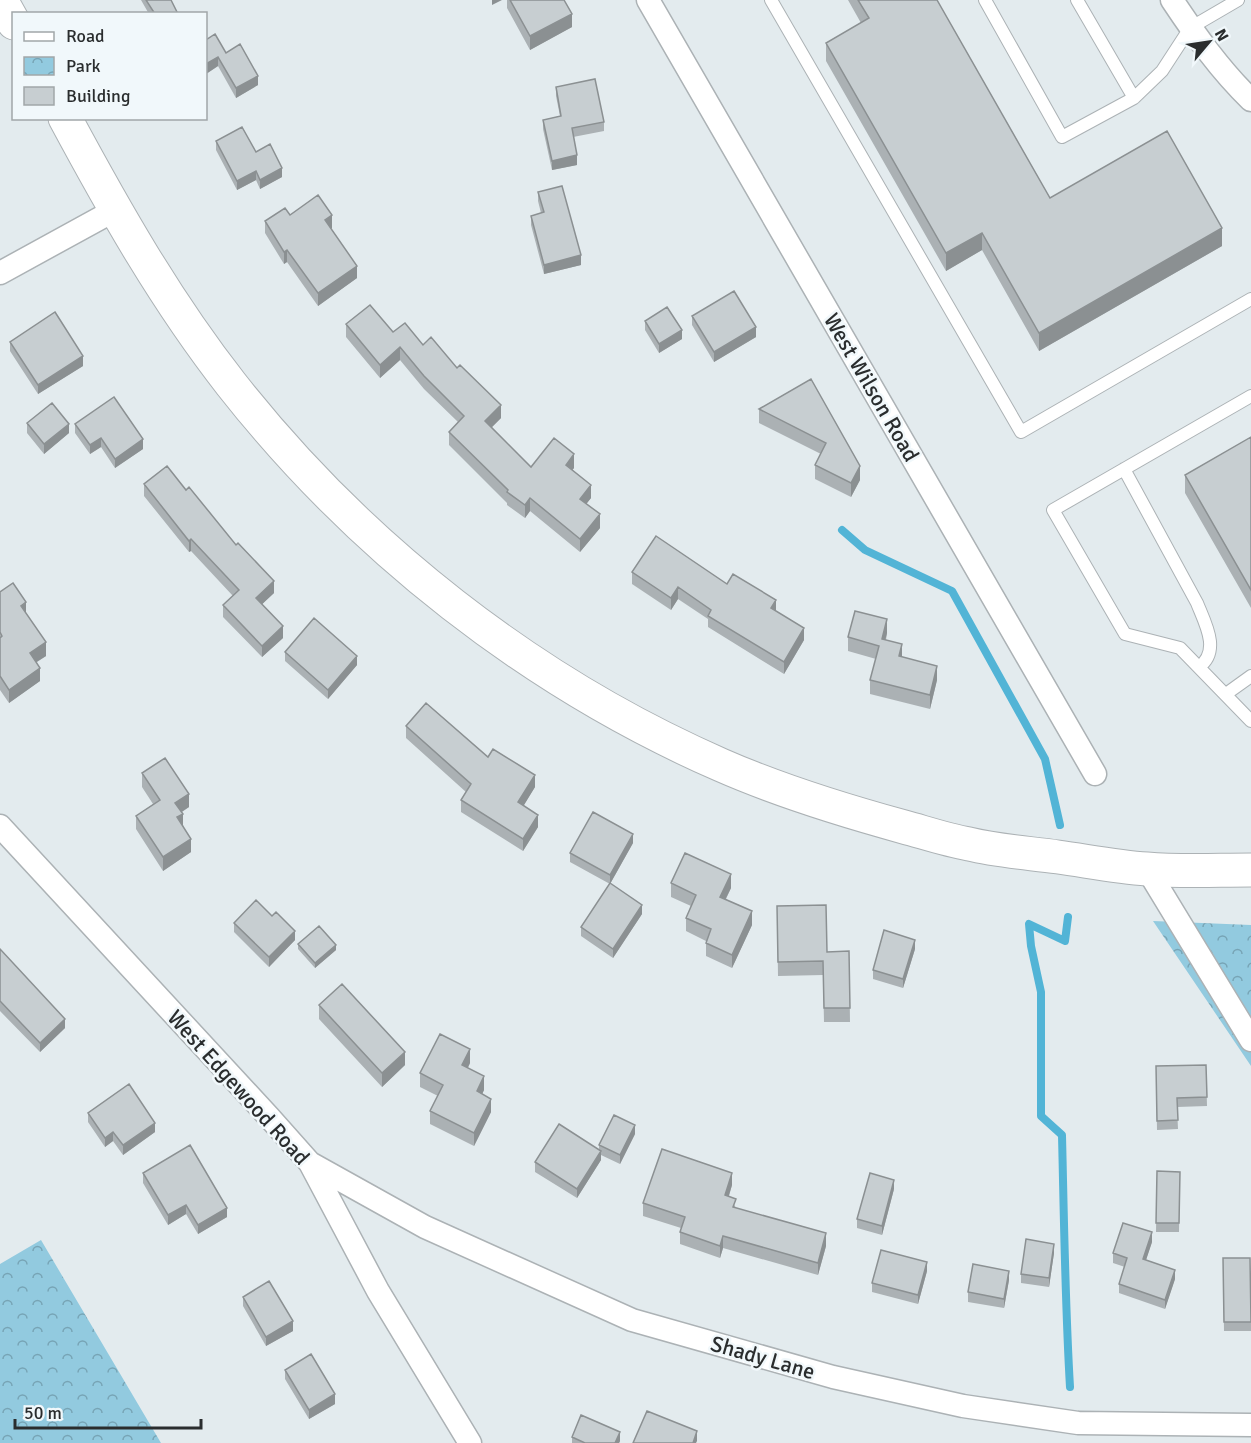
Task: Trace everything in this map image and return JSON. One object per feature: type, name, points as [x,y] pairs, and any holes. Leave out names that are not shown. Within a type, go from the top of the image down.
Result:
[{"type":"main road","points":[[66,120],[115,210],[159,284],[196,338],[240,394],[308,473],[395,556],[448,600],[526,657],[576,689],[668,740],[722,766],[828,806],[970,845],[1147,869],[1251,870]]},
{"type":"street","name":"West Wilson Road","points":[[648,0],[1095,774]]},
{"type":"street","points":[[1172,0],[1201,45],[1234,84],[1251,100]]},
{"type":"street","points":[[0,273],[115,210]]},
{"type":"street","name":"West Edgewood Road","points":[[0,826],[310,1163],[378,1291],[470,1443]]},
{"type":"street","points":[[1147,869],[1251,1040]]},
{"type":"street","name":"Shady Lane","points":[[310,1163],[425,1227],[632,1320],[833,1377],[963,1406],[1078,1423],[1251,1425]]},
{"type":"lane","points":[[771,0],[1021,432],[1251,299]]},
{"type":"lane","points":[[985,0],[1062,137],[1134,98],[1162,71],[1191,28],[1238,0]]},
{"type":"lane","points":[[1077,0],[1134,98]]},
{"type":"lane","points":[[1251,396],[1053,510],[1125,634],[1180,648],[1251,721]]},
{"type":"lane","points":[[1124,469],[1197,603],[1205,624],[1211,645],[1205,662],[1199,667]]},
{"type":"lane","points":[[1226,694],[1251,676]]},
{"type":"green space","points":[[1153,921],[1251,925],[1251,1066]]},
{"type":"green space","points":[[41,1240],[161,1443],[0,1443],[0,1264]]},
{"type":"building","points":[[146,0],[171,0],[177,12],[154,12]]},
{"type":"building","points":[[510,0],[564,0],[572,14],[530,36]]},
{"type":"building","points":[[858,0],[937,0],[1050,198],[1167,131],[1222,228],[1039,333],[982,233],[946,253],[826,43],[869,18]]},
{"type":"building","points":[[215,34],[226,53],[240,44],[258,76],[236,88],[218,57],[207,63],[207,39]]},
{"type":"building","points":[[595,79],[604,122],[572,128],[577,155],[552,161],[543,120],[561,116],[556,87]]},
{"type":"building","points":[[242,127],[256,152],[270,144],[282,168],[260,180],[256,171],[237,181],[216,141]]},
{"type":"building","points":[[562,186],[581,255],[544,265],[531,216],[544,212],[538,192]]},
{"type":"building","points":[[318,195],[332,215],[325,220],[357,266],[318,293],[287,250],[284,252],[265,221],[285,208],[290,215]]},
{"type":"building","points":[[734,291],[756,327],[714,352],[692,316]]},
{"type":"building","points":[[370,305],[393,332],[405,323],[423,345],[431,337],[457,368],[460,365],[501,405],[485,421],[531,467],[554,438],[574,454],[566,465],[591,485],[580,499],[600,514],[580,539],[530,498],[525,505],[507,492],[508,490],[449,432],[464,416],[424,376],[400,347],[380,365],[346,324]]},
{"type":"building","points":[[667,307],[682,330],[659,344],[645,321]]},
{"type":"building","points":[[55,312],[83,356],[38,385],[10,342]]},
{"type":"building","points":[[811,379],[860,466],[851,483],[815,465],[826,443],[759,409]]},
{"type":"building","points":[[114,397],[143,439],[115,459],[101,438],[90,445],[75,424]]},
{"type":"building","points":[[52,403],[69,424],[44,444],[27,423]]},
{"type":"building","points":[[1251,437],[1251,590],[1185,475]]},
{"type":"building","points":[[167,466],[186,490],[189,487],[236,545],[238,543],[274,581],[256,598],[283,626],[262,646],[223,605],[239,590],[191,539],[189,541],[144,484]]},
{"type":"building","points":[[656,536],[727,584],[733,574],[776,600],[771,608],[804,628],[784,662],[708,616],[711,610],[678,587],[671,598],[632,572]]},
{"type":"building","points":[[13,583],[26,602],[21,606],[46,642],[30,653],[40,668],[9,690],[0,676],[0,638],[2,636],[0,632],[0,592]]},
{"type":"building","points":[[855,611],[887,619],[882,639],[902,644],[899,656],[937,666],[930,695],[870,680],[879,646],[848,637]]},
{"type":"building","points":[[314,618],[357,656],[328,690],[285,652]]},
{"type":"building","points":[[426,703],[488,757],[493,749],[535,775],[518,802],[538,815],[523,839],[461,800],[471,784],[406,726]]},
{"type":"building","points":[[165,758],[189,794],[175,803],[183,814],[177,817],[191,839],[163,857],[136,816],[160,800],[142,773]]},
{"type":"building","points":[[593,812],[633,834],[610,875],[570,853]]},
{"type":"building","points":[[685,853],[731,874],[720,897],[752,911],[732,955],[706,943],[711,929],[686,918],[696,895],[671,883]]},
{"type":"building","points":[[610,883],[642,905],[613,949],[581,927]]},
{"type":"building","points":[[256,900],[272,916],[276,912],[295,931],[269,957],[234,923]]},
{"type":"building","points":[[826,905],[827,952],[849,951],[850,1008],[824,1008],[823,961],[778,962],[777,906]]},
{"type":"building","points":[[319,926],[336,945],[315,963],[298,944]]},
{"type":"building","points":[[884,930],[915,940],[903,979],[873,970]]},
{"type":"building","points":[[0,949],[65,1019],[40,1043],[0,1001]]},
{"type":"building","points":[[342,984],[405,1052],[382,1073],[319,1005]]},
{"type":"building","points":[[440,1034],[470,1049],[462,1065],[484,1076],[477,1091],[491,1099],[474,1133],[430,1111],[443,1085],[420,1073]]},
{"type":"building","points":[[1206,1065],[1207,1097],[1177,1098],[1178,1120],[1157,1121],[1156,1066]]},
{"type":"building","points":[[129,1084],[155,1123],[123,1145],[113,1132],[105,1138],[88,1113]]},
{"type":"building","points":[[614,1115],[635,1125],[620,1155],[599,1145]]},
{"type":"building","points":[[559,1124],[601,1151],[577,1189],[535,1162]]},
{"type":"building","points":[[190,1145],[227,1208],[198,1225],[186,1205],[168,1215],[143,1173]]},
{"type":"building","points":[[662,1149],[732,1173],[725,1195],[736,1199],[733,1207],[826,1233],[818,1263],[723,1236],[720,1246],[680,1232],[685,1217],[643,1203]]},
{"type":"building","points":[[1157,1171],[1180,1172],[1179,1223],[1156,1223]]},
{"type":"building","points":[[870,1173],[894,1180],[882,1226],[857,1219]]},
{"type":"building","points":[[1123,1223],[1152,1232],[1143,1259],[1175,1270],[1165,1300],[1119,1284],[1127,1258],[1113,1253]]},
{"type":"building","points":[[1026,1239],[1054,1244],[1049,1278],[1021,1274]]},
{"type":"building","points":[[881,1250],[927,1262],[918,1295],[872,1283]]},
{"type":"building","points":[[1223,1258],[1250,1258],[1251,1322],[1224,1322]]},
{"type":"building","points":[[973,1264],[1009,1271],[1004,1299],[968,1292]]},
{"type":"building","points":[[269,1281],[293,1321],[266,1337],[243,1297]]},
{"type":"building","points":[[311,1354],[335,1394],[309,1410],[285,1370]]},
{"type":"building","points":[[647,1411],[697,1431],[693,1443],[633,1443]]},
{"type":"building","points":[[581,1415],[620,1432],[615,1443],[585,1443],[572,1437]]},
{"type":"waterway","points":[[842,530],[865,550],[952,591],[1045,759],[1060,825]]},
{"type":"waterway","points":[[1068,917],[1065,941],[1029,924],[1031,946],[1041,992],[1041,1116],[1062,1135],[1070,1387]]}]
